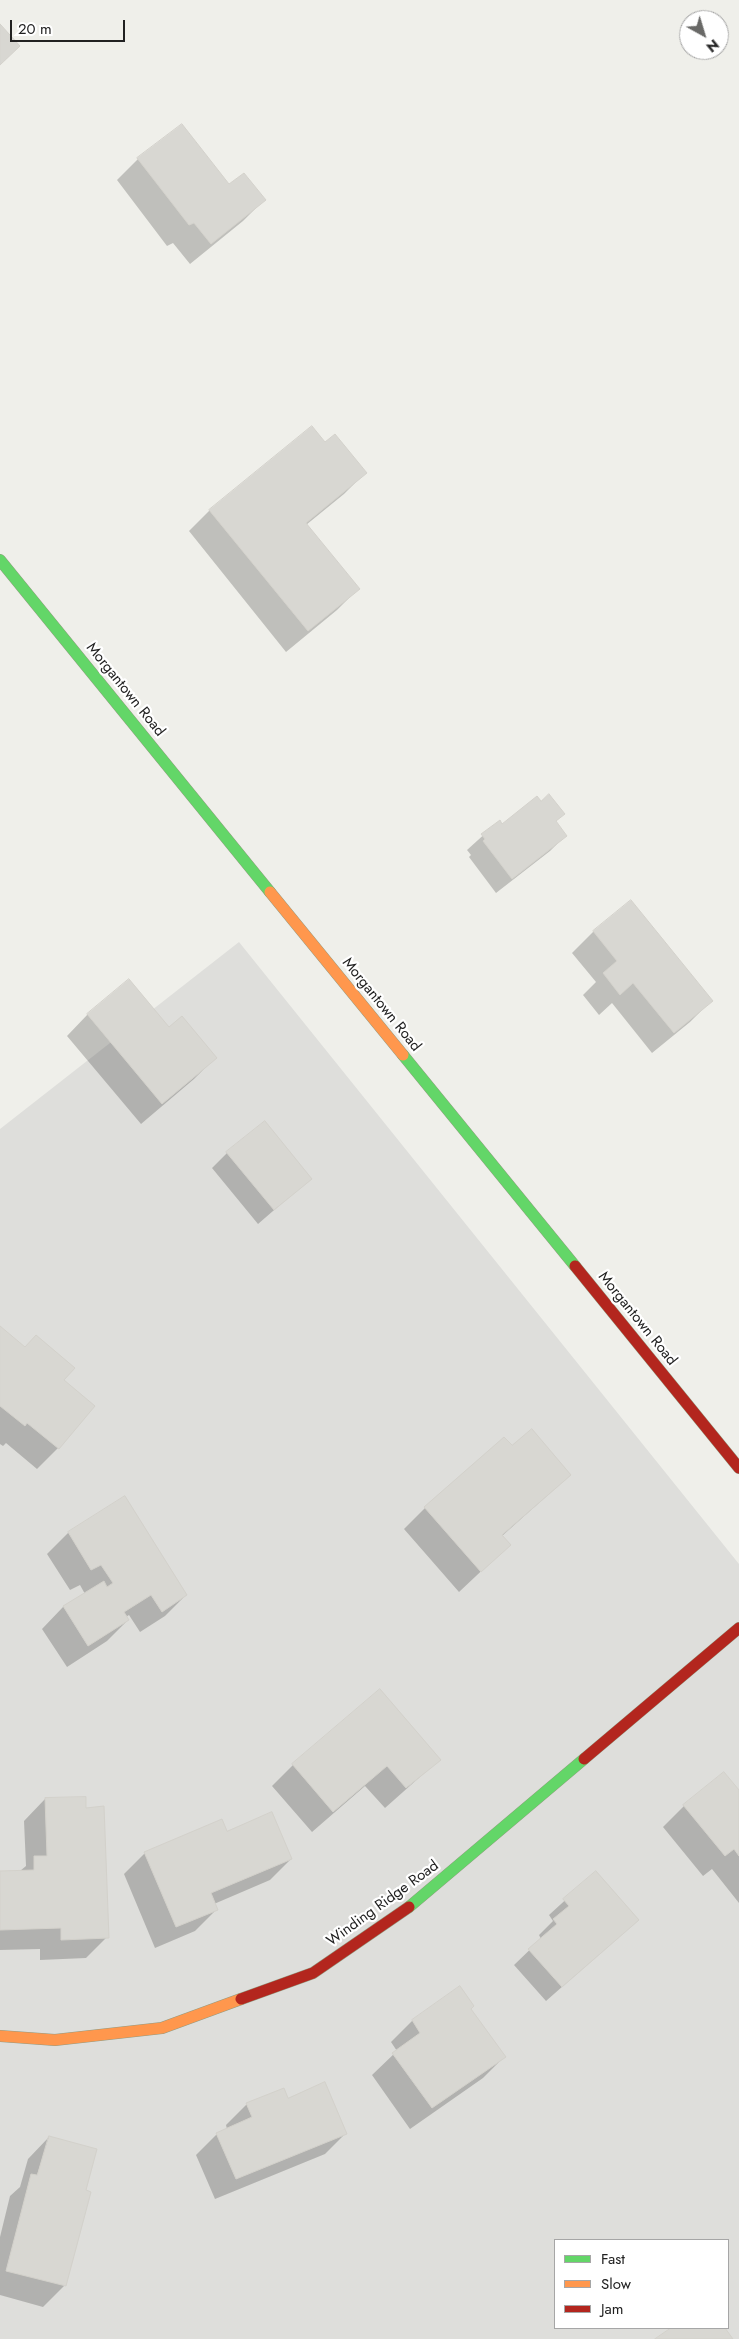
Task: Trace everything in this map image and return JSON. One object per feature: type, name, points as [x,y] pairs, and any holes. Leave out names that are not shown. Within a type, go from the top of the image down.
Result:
[{"type":"main road","name":"Morgantown Road","points":[[0,560],[739,1468]]},
{"type":"main road","name":"Winding Ridge Road","points":[[0,2036],[54,2040],[162,2028],[313,1973],[416,1902],[739,1628]]},
{"type":"shaded area","points":[[239,942],[739,1564],[739,2339],[0,2339],[0,1129]]},
{"type":"building","points":[[0,24],[20,46],[0,65]]},
{"type":"building","points":[[182,124],[229,184],[244,173],[266,200],[211,244],[194,223],[189,225],[137,158]]},
{"type":"building","points":[[312,426],[325,442],[335,434],[367,473],[306,523],[360,589],[308,631],[209,510]]},
{"type":"building","points":[[549,794],[565,814],[556,821],[567,836],[512,879],[483,841],[485,839],[481,834],[500,820],[502,824],[537,796],[541,801]]},
{"type":"building","points":[[631,900],[713,1001],[674,1033],[633,983],[620,995],[603,973],[617,961],[593,931]]},
{"type":"building","points":[[129,979],[169,1027],[182,1016],[217,1058],[162,1104],[87,1014]]},
{"type":"building","points":[[265,1121],[312,1179],[274,1210],[226,1152]]},
{"type":"building","points":[[0,1326],[25,1347],[36,1335],[75,1368],[64,1380],[95,1406],[59,1449],[27,1423],[25,1426],[0,1406]]},
{"type":"building","points":[[532,1429],[571,1475],[502,1535],[511,1545],[481,1572],[424,1507],[504,1437],[512,1445]]},
{"type":"building","points":[[125,1496],[187,1595],[162,1612],[151,1595],[124,1612],[129,1620],[88,1646],[63,1606],[104,1581],[107,1587],[113,1583],[101,1565],[91,1570],[68,1532]]},
{"type":"building","points":[[380,1689],[441,1760],[406,1788],[387,1766],[333,1812],[292,1764]]},
{"type":"building","points":[[724,1772],[739,1790],[739,1856],[734,1849],[725,1856],[683,1805]]},
{"type":"building","points":[[86,1797],[86,1808],[104,1806],[109,1938],[61,1940],[61,1928],[0,1930],[0,1871],[34,1870],[34,1856],[47,1856],[45,1798]]},
{"type":"building","points":[[272,1812],[292,1859],[211,1893],[218,1910],[176,1927],[144,1852],[222,1819],[227,1831]]},
{"type":"building","points":[[596,1871],[639,1920],[562,1987],[528,1949],[557,1924],[553,1919],[569,1906],[563,1899]]},
{"type":"building","points":[[460,1986],[474,2006],[471,2009],[506,2057],[432,2108],[392,2053],[420,2033],[412,2020]]},
{"type":"building","points":[[325,2082],[347,2134],[236,2179],[216,2133],[252,2117],[246,2103],[284,2088],[288,2098]]},
{"type":"building","points":[[49,2136],[97,2149],[86,2190],[91,2192],[66,2286],[6,2271],[31,2174],[37,2175]]},
{"type":"building","points":[[670,2329],[726,2329],[733,2339],[655,2339]]},
{"type":"traffic: fast","points":[[0,560],[270,892]]},
{"type":"traffic: fast","points":[[403,1055],[575,1266]]},
{"type":"traffic: fast","points":[[409,1907],[584,1759]]},
{"type":"traffic: slow","points":[[270,892],[403,1055]]},
{"type":"traffic: slow","points":[[0,2036],[55,2040],[162,2028],[241,1999]]},
{"type":"traffic: jam","points":[[575,1266],[739,1468]]},
{"type":"traffic: jam","points":[[584,1759],[739,1628]]},
{"type":"traffic: jam","points":[[241,1999],[313,1973],[409,1907]]}]
